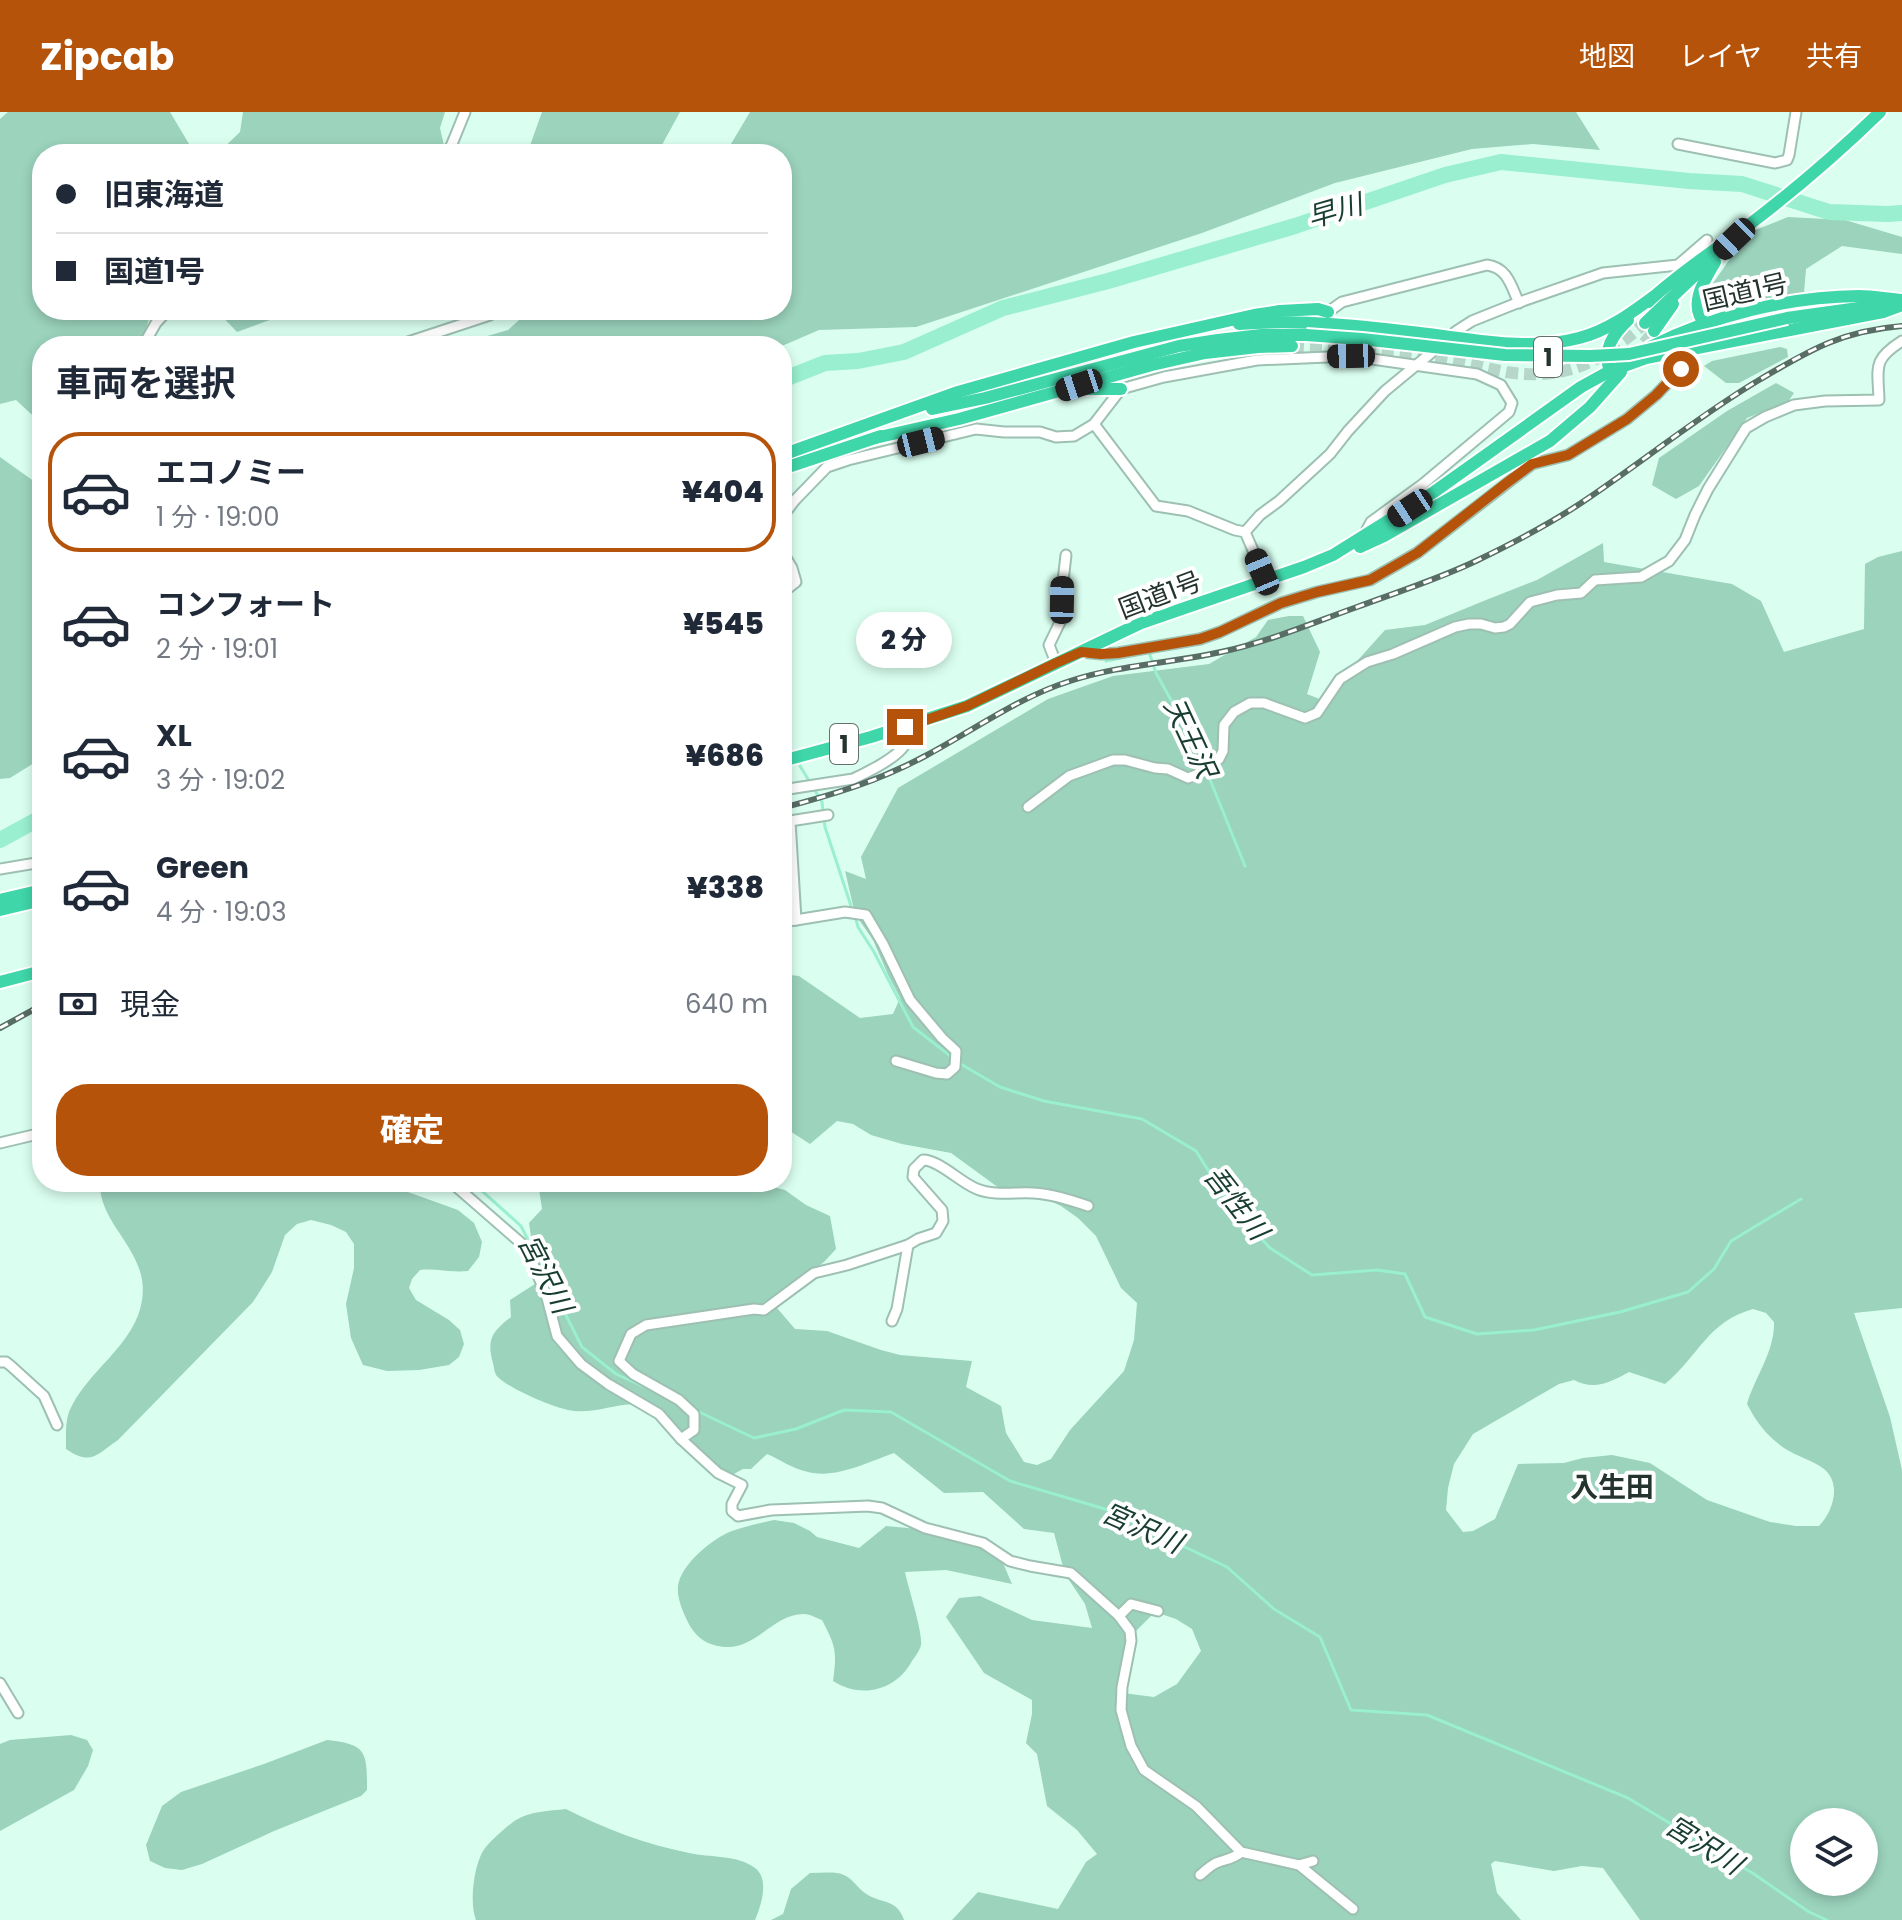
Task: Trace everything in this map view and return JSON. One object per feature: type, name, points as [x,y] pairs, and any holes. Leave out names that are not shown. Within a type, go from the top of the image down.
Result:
[{"type":"highway","name":"1","points":[[1208,327],[1312,323],[1531,344],[1557,343],[1582,337],[1620,320],[1653,297],[1815,172],[1880,112]]},
{"type":"highway","name":"1","points":[[1650,327],[1688,281],[1748,225]]},
{"type":"highway","name":"1","points":[[1705,324],[1697,312],[1696,303],[1707,275],[1721,252]]},
{"type":"highway","name":"国道1号","points":[[1615,372],[1632,356],[1675,334],[1754,309],[1815,299],[1861,296],[1902,302]]},
{"type":"highway","name":"1","points":[[1333,555],[1384,536],[1550,441],[1572,424],[1590,407],[1615,372],[1607,363],[1607,354],[1615,335],[1653,297]]},
{"type":"highway","name":"1","points":[[833,436],[1179,346],[1218,340],[1261,335],[1306,335],[1505,355],[1629,354],[1787,318],[1902,302]]},
{"type":"highway","name":"国道1号","points":[[792,758],[967,706],[1141,623],[1333,555],[1434,492],[1581,387],[1646,358],[1858,317],[1902,302]]},
{"type":"highway","name":"1","points":[[792,451],[972,388],[1134,342],[1280,311],[1318,309],[1327,315]]},
{"type":"highway","name":"1","points":[[875,438],[947,422],[1205,353],[1292,346]]},
{"type":"highway","name":"1","points":[[1064,390],[1121,389]]},
{"type":"highway","name":"1","points":[[792,466],[941,417],[985,398]]},
{"type":"highway","points":[[0,900],[32,892]]},
{"type":"highway","points":[[0,910],[32,902]]},
{"type":"highway","points":[[0,918],[32,910]]},
{"type":"highway","points":[[0,982],[32,974]]},
{"type":"street","points":[[452,144],[465,112]]},
{"type":"street","points":[[1678,144],[1782,162],[1789,155],[1796,112]]},
{"type":"street","points":[[1455,332],[1472,321],[1603,273],[1678,265],[1707,240]]},
{"type":"street","points":[[1327,315],[1342,302],[1487,265],[1496,266],[1505,273],[1519,303]]},
{"type":"street","points":[[426,336],[475,320]]},
{"type":"street","points":[[1081,652],[1118,653],[1200,639],[1281,603],[1370,580],[1417,553],[1532,464],[1568,455],[1627,419],[1681,369],[1675,334]]},
{"type":"street","points":[[1028,807],[1069,776],[1113,760],[1168,769],[1188,778],[1196,775],[1219,759],[1223,751],[1224,725],[1234,712],[1250,703],[1264,703],[1305,718],[1317,713],[1340,679],[1367,662],[1455,627],[1469,624],[1504,627],[1530,602],[1581,593],[1595,580],[1641,577],[1669,561],[1685,540],[1708,489],[1746,428],[1794,405],[1879,400],[1878,363],[1886,351],[1902,341]]},
{"type":"street","points":[[1322,343],[1322,356]]},
{"type":"street","points":[[1245,532],[1330,454],[1385,391],[1431,353]]},
{"type":"street","points":[[792,504],[827,467],[848,460],[976,429],[1074,436],[1094,424],[1121,389],[1217,366],[1257,360],[1351,356],[1477,374],[1501,385],[1512,407],[1484,435],[1371,522],[1362,538]]},
{"type":"street","points":[[1094,424],[1156,506],[1188,511],[1245,532]]},
{"type":"street","points":[[1245,532],[1266,580]]},
{"type":"street","points":[[1056,663],[1049,645],[1062,618],[1066,555]]},
{"type":"street","points":[[792,788],[862,775],[903,748],[907,739],[905,727]]},
{"type":"street","points":[[792,821],[828,815]]},
{"type":"street","points":[[0,869],[32,864]]},
{"type":"street","points":[[792,893],[796,920]]},
{"type":"street","points":[[792,921],[845,912],[866,915],[910,1000],[956,1051],[955,1067],[947,1074],[896,1061]]},
{"type":"street","points":[[0,1143],[32,1135]]},
{"type":"street","points":[[681,1439],[694,1430],[694,1414],[679,1400],[633,1374],[619,1361],[631,1334],[646,1325],[764,1310],[814,1273],[847,1265],[936,1233],[943,1221],[942,1210],[913,1177],[914,1169],[923,1160],[930,1160],[980,1191],[1036,1193],[1088,1206]]},
{"type":"street","points":[[462,1192],[521,1243],[546,1294],[557,1336],[581,1364],[659,1414],[718,1473],[742,1485],[732,1504],[732,1511],[738,1516],[771,1510],[882,1508],[925,1528],[983,1543],[1010,1561],[1071,1573],[1119,1616],[1130,1631],[1121,1710],[1127,1735],[1144,1770],[1196,1806],[1241,1852],[1299,1865],[1313,1861]]},
{"type":"street","points":[[892,1321],[897,1309],[908,1245]]},
{"type":"street","points":[[0,1362],[6,1362],[44,1396],[57,1425]]},
{"type":"street","points":[[1119,1616],[1131,1604],[1158,1611]]},
{"type":"street","points":[[0,1683],[18,1713]]},
{"type":"street","points":[[1200,1875],[1214,1864],[1241,1852]]},
{"type":"street","points":[[1299,1865],[1353,1909]]},
{"type":"green space","points":[[8,112],[170,112],[189,144],[32,144],[32,320],[149,320],[143,336],[32,336],[32,415],[16,400],[0,404],[0,119]]},
{"type":"green space","points":[[243,112],[445,112],[440,128],[444,144],[227,144],[240,132]]},
{"type":"green space","points":[[542,112],[680,112],[662,144],[531,144]]},
{"type":"green space","points":[[750,112],[1576,112],[1600,150],[1533,144],[1472,149],[1335,183],[1202,233],[916,327],[819,330],[792,342],[792,336],[487,336],[508,330],[519,320],[792,320],[792,144],[731,144]]},
{"type":"green space","points":[[1788,217],[1845,220],[1902,237],[1902,254],[1842,246],[1806,269],[1804,293],[1708,315],[1704,296],[1732,256],[1753,231]]},
{"type":"green space","points":[[226,320],[270,320],[237,332]]},
{"type":"green space","points":[[1780,347],[1787,349],[1788,357],[1739,383],[1726,383],[1704,366],[1712,361]]},
{"type":"green space","points":[[1776,383],[1794,393],[1788,402],[1747,418],[1699,486],[1676,499],[1652,485],[1659,458],[1727,411]]},
{"type":"green space","points":[[0,457],[32,480],[32,764],[10,778],[0,779]]},
{"type":"green space","points":[[1603,543],[1604,562],[1732,584],[1761,601],[1784,652],[1864,629],[1865,564],[1902,551],[1902,1308],[1854,1313],[1890,1417],[1902,1470],[1902,1920],[1640,1920],[1603,1868],[1582,1866],[1554,1871],[1495,1861],[1491,1864],[1497,1893],[1521,1920],[952,1920],[978,1892],[1058,1909],[1086,1862],[1097,1854],[1077,1830],[1047,1806],[1037,1754],[1026,1743],[1032,1700],[984,1673],[946,1617],[959,1598],[980,1596],[1032,1620],[1092,1628],[1085,1604],[1065,1574],[1054,1533],[1024,1529],[983,1492],[944,1493],[894,1453],[852,1468],[819,1474],[797,1469],[767,1454],[751,1469],[743,1469],[732,1475],[698,1450],[659,1410],[636,1404],[591,1411],[568,1410],[529,1396],[495,1374],[490,1348],[493,1336],[511,1317],[510,1300],[538,1282],[544,1269],[533,1250],[529,1223],[542,1209],[539,1192],[788,1192],[830,1216],[836,1249],[824,1262],[771,1301],[795,1329],[827,1331],[900,1355],[972,1361],[966,1387],[1001,1406],[1006,1433],[1024,1462],[1037,1465],[1051,1459],[1070,1430],[1124,1371],[1134,1340],[1137,1303],[1121,1288],[1096,1236],[1061,1206],[1038,1195],[999,1188],[951,1153],[871,1135],[853,1124],[837,1121],[810,1144],[792,1132],[792,975],[799,976],[860,1018],[893,1014],[900,998],[873,940],[855,914],[845,871],[866,879],[861,857],[898,788],[1048,699],[1113,676],[1209,664],[1256,637],[1268,620],[1303,616],[1320,652],[1307,694],[1322,700],[1385,630],[1425,625],[1537,580]],"holes":[[[1753,1309],[1766,1313],[1774,1322],[1768,1354],[1747,1404],[1772,1438],[1830,1475],[1834,1498],[1819,1526],[1770,1522],[1707,1500],[1650,1463],[1612,1455],[1564,1463],[1518,1464],[1495,1519],[1473,1531],[1463,1532],[1446,1510],[1454,1464],[1473,1434],[1559,1384],[1574,1380],[1595,1385],[1629,1372],[1665,1384],[1714,1331],[1737,1315]],[[1155,1612],[1176,1619],[1192,1629],[1201,1651],[1177,1684],[1154,1697],[1123,1693],[1127,1640]]]},
{"type":"green space","points":[[101,1192],[408,1192],[458,1210],[474,1223],[482,1242],[479,1257],[468,1271],[420,1270],[409,1288],[416,1300],[460,1330],[464,1344],[459,1357],[449,1365],[419,1370],[387,1371],[363,1365],[351,1338],[346,1304],[354,1268],[354,1244],[346,1232],[311,1220],[297,1224],[285,1235],[272,1272],[253,1302],[118,1440],[88,1458],[75,1454],[66,1449],[69,1412],[86,1384],[130,1331],[142,1300],[139,1267],[107,1212]]},
{"type":"green space","points":[[774,1520],[794,1523],[817,1537],[859,1548],[886,1526],[940,1531],[997,1549],[1012,1584],[946,1570],[905,1572],[920,1631],[920,1649],[897,1679],[877,1689],[855,1690],[833,1681],[833,1643],[822,1620],[813,1616],[792,1616],[751,1640],[728,1647],[704,1641],[687,1621],[678,1586],[691,1561],[724,1534]]},
{"type":"green space","points":[[71,1735],[87,1740],[93,1750],[74,1790],[0,1831],[0,1744],[10,1740]]},
{"type":"green space","points":[[327,1740],[350,1744],[362,1752],[367,1790],[361,1796],[202,1864],[182,1870],[165,1868],[150,1861],[146,1845],[162,1806],[181,1792]]},
{"type":"green space","points":[[566,1809],[610,1829],[657,1845],[697,1855],[731,1858],[755,1868],[760,1873],[763,1886],[755,1920],[476,1920],[474,1885],[477,1866],[486,1848],[522,1817]]},
{"type":"green space","points":[[810,1873],[846,1876],[868,1895],[898,1908],[904,1920],[771,1920],[783,1914],[791,1889]]},
{"type":"waterway","name":"早川","points":[[792,376],[825,363],[858,361],[904,352],[1003,308],[1108,281],[1295,226],[1445,175],[1501,162],[1742,184],[1829,212],[1902,213]]},
{"type":"waterway","name":"天王沢","points":[[1106,661],[1149,652],[1156,673],[1196,745],[1245,866]]},
{"type":"waterway","name":"吾性川","points":[[800,766],[822,802],[825,827],[852,909]]},
{"type":"waterway","name":"早川","points":[[0,840],[32,822]]},
{"type":"waterway","name":"吾性川","points":[[855,916],[858,927],[913,1027],[953,1058]]},
{"type":"waterway","name":"吾性川","points":[[959,1063],[1000,1087],[1044,1101],[1142,1119],[1196,1151],[1230,1205],[1270,1248],[1312,1275],[1377,1270],[1405,1274],[1425,1317],[1477,1334],[1534,1330],[1620,1312],[1688,1292],[1714,1269],[1731,1241],[1801,1199]]},
{"type":"waterway","name":"宮沢川","points":[[483,1192],[521,1226],[582,1347],[616,1374],[660,1394]]},
{"type":"waterway","name":"宮沢川","points":[[695,1410],[754,1438],[796,1429],[844,1410],[891,1412],[1010,1481],[1105,1509],[1227,1567],[1274,1609],[1320,1637],[1351,1710],[1427,1715],[1628,1798],[1754,1874],[1809,1912],[1827,1920]]},
{"type":"tunnel","points":[[1292,346],[1403,353],[1506,372],[1548,374],[1582,366],[1598,358],[1645,323]]},
{"type":"tunnel","points":[[1633,357],[1654,331]]},
{"type":"railway","points":[[792,805],[892,772],[1015,705],[1070,681],[1256,643],[1463,567],[1569,511],[1713,409],[1794,360],[1843,337],[1902,326]]},
{"type":"railway","points":[[0,1028],[32,1010]]},
{"type":"district","name":"入生田","points":[[1612,1487]]},
{"type":"route","points":[[905,727],[967,706],[1081,652],[1118,653],[1200,639],[1281,603],[1370,580],[1445,533],[1532,464],[1568,455],[1598,439],[1656,395],[1681,369]]}]
